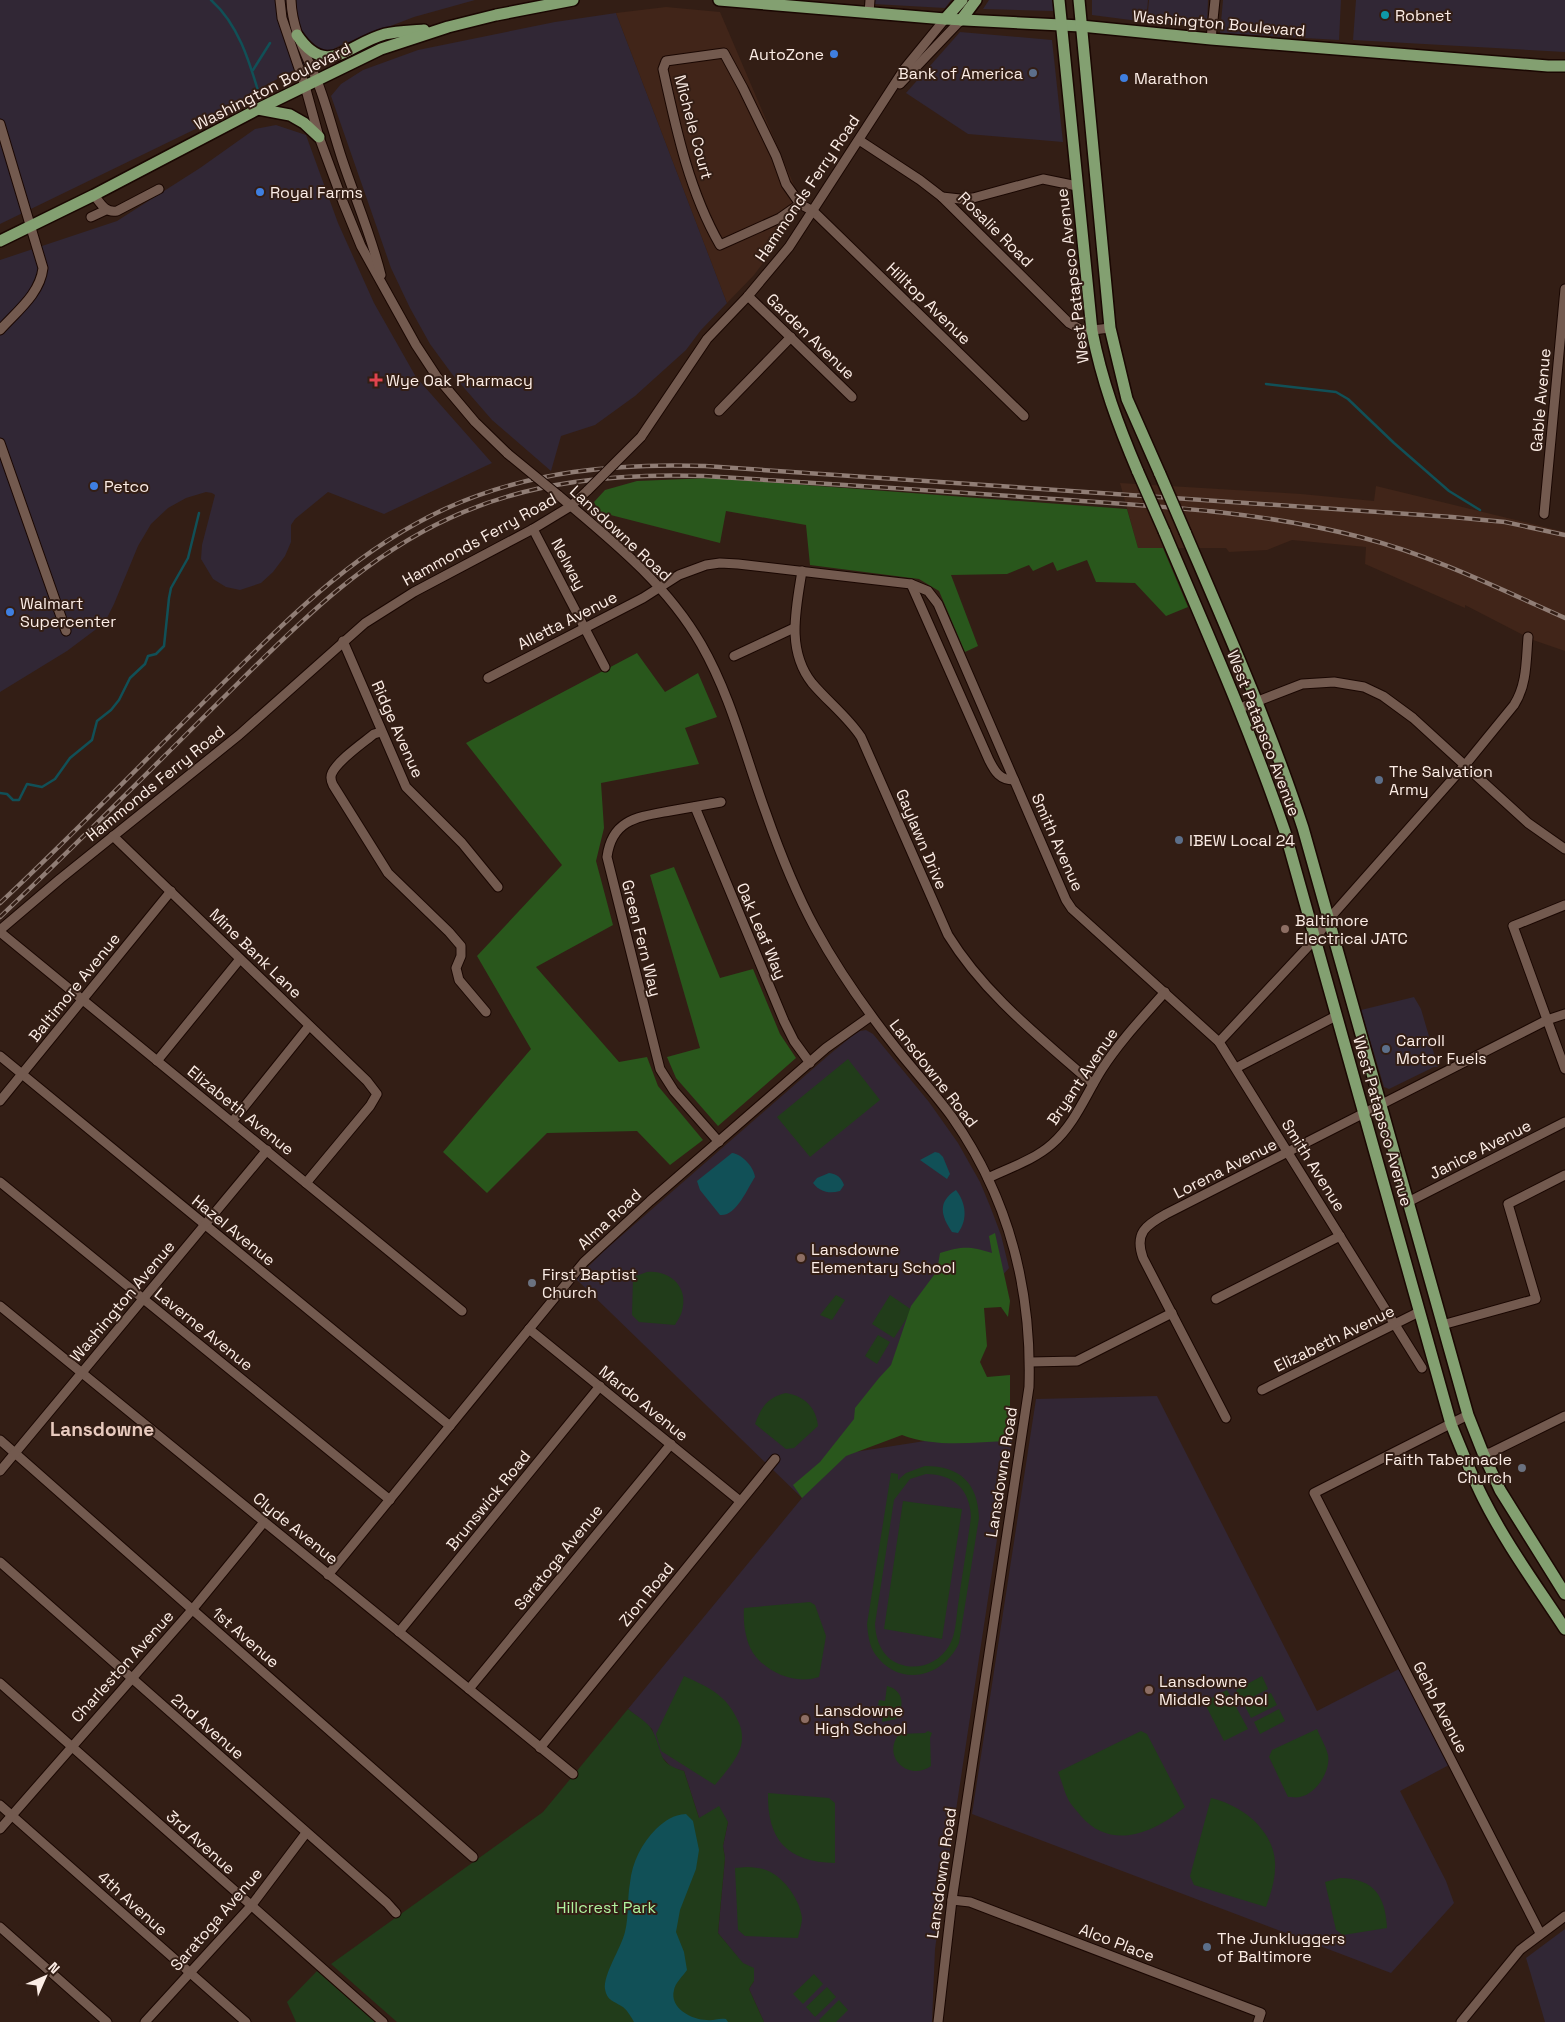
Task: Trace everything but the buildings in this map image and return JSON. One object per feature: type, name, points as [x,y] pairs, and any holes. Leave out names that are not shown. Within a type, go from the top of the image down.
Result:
[{"type":"main road","name":"Washington Boulevard","points":[[0,240],[94,195],[258,109],[381,49],[448,27],[533,7],[573,0]]},
{"type":"main road","name":"Washington Boulevard","points":[[720,0],[945,20],[1081,26],[1211,39],[1565,66]]},
{"type":"main road","points":[[945,20],[962,0]]},
{"type":"main road","points":[[961,20],[976,0]]},
{"type":"main road","name":"West Patapsco Avenue","points":[[1060,0],[1092,332],[1110,404],[1240,708],[1282,823],[1316,938],[1336,1016],[1451,1424],[1467,1465],[1484,1500],[1565,1629]]},
{"type":"main road","name":"West Patapsco Avenue","points":[[1079,0],[1110,328],[1127,399],[1257,702],[1297,810],[1468,1415],[1483,1454],[1500,1490],[1565,1594]]},
{"type":"main road","points":[[297,35],[314,54],[330,57],[386,34],[448,27]]},
{"type":"main road","points":[[258,109],[290,114],[304,123],[319,137]]},
{"type":"street","name":"Lansdowne Road","points":[[280,0],[282,18],[319,137],[342,202],[361,246],[416,345],[437,377],[475,422],[508,454],[558,494],[635,562],[659,587],[689,627],[712,665],[738,726],[765,812],[795,888],[841,971],[871,1016],[952,1117],[988,1178],[1008,1228],[1024,1290],[1030,1341],[1030,1362],[1025,1414],[952,1900],[938,2022]]},
{"type":"street","name":"Lansdowne Road","points":[[291,0],[297,35],[317,80],[373,245],[385,289]]},
{"type":"street","points":[[869,13],[870,0]]},
{"type":"street","points":[[1211,39],[1215,0]]},
{"type":"street","name":"Hammonds Ferry Road","points":[[0,931],[113,836],[239,735],[343,641],[380,612],[533,529],[570,506],[588,490],[641,437],[707,339],[777,262],[813,211],[919,50],[945,20]]},
{"type":"street","name":"Hammonds Ferry Road","points":[[889,95],[961,20]]},
{"type":"street","name":"Michele Court","points":[[800,204],[780,218],[720,244],[706,220],[675,126],[663,69],[666,61],[724,54],[776,156],[786,184],[800,204],[813,211]]},
{"type":"street","points":[[0,124],[42,263],[42,278],[36,290],[0,330]]},
{"type":"street","name":"Rosalie Road","points":[[859,140],[920,180],[942,197],[1069,323],[1084,331],[1092,332]]},
{"type":"street","points":[[942,197],[974,198],[1043,179],[1077,186]]},
{"type":"street","points":[[94,195],[106,210],[111,212],[117,211],[159,189]]},
{"type":"street","points":[[91,217],[106,210]]},
{"type":"street","name":"Hilltop Avenue","points":[[813,211],[1024,416]]},
{"type":"street","name":"Gable Avenue","points":[[1544,514],[1565,289]]},
{"type":"street","name":"Garden Avenue","points":[[748,296],[852,397]]},
{"type":"street","points":[[1092,332],[1110,328]]},
{"type":"street","points":[[719,411],[791,337]]},
{"type":"street","points":[[0,443],[66,631]]},
{"type":"street","name":"Nelway","points":[[533,529],[605,667]]},
{"type":"street","name":"Smith Avenue","points":[[659,587],[692,569],[720,563],[911,584],[928,591],[938,604],[1066,900],[1080,918],[1219,1042],[1422,1368]]},
{"type":"street","name":"Gaylawn Drive","points":[[802,571],[794,628],[798,651],[806,674],[813,684],[852,724],[869,752],[939,916],[960,954],[988,989],[1093,1084]]},
{"type":"street","points":[[911,584],[989,760],[999,776],[1006,780],[1014,780]]},
{"type":"street","name":"Alletta Avenue","points":[[488,678],[659,587]]},
{"type":"street","points":[[734,656],[794,628]]},
{"type":"street","points":[[1219,1042],[1316,938],[1328,920],[1465,765],[1519,698],[1525,677],[1528,637]]},
{"type":"street","name":"Ridge Avenue","points":[[343,641],[406,787],[462,843],[498,887]]},
{"type":"street","points":[[1240,708],[1291,687],[1312,682],[1340,683],[1364,687],[1400,707],[1528,822],[1565,850]]},
{"type":"street","points":[[381,732],[374,734],[338,765],[332,774],[333,785],[388,873],[461,946],[462,956],[456,968],[459,980],[486,1012]]},
{"type":"street","name":"Green Fern Way","points":[[719,1142],[674,1090],[660,1069],[607,857],[608,848],[617,830],[631,820],[721,802]]},
{"type":"street","name":"Oak Leaf Way","points":[[694,807],[784,1021],[810,1063]]},
{"type":"street","name":"Mine Bank Lane","points":[[113,836],[367,1081],[377,1094],[370,1106],[306,1183]]},
{"type":"street","name":"Baltimore Avenue","points":[[0,1101],[171,891]]},
{"type":"street","points":[[1565,905],[1513,926],[1565,1069]]},
{"type":"street","name":"Elizabeth Avenue","points":[[0,931],[462,1311]]},
{"type":"street","points":[[157,1061],[240,959]]},
{"type":"street","name":"Bryant Avenue","points":[[988,1178],[1050,1146],[1073,1119],[1093,1084],[1124,1038],[1164,992]]},
{"type":"street","name":"Lorena Avenue","points":[[1226,1418],[1140,1248],[1142,1234],[1151,1222],[1547,1020],[1565,1014]]},
{"type":"street","name":"Alma Road","points":[[328,1575],[570,1279],[600,1247],[826,1048],[871,1016]]},
{"type":"street","points":[[1236,1068],[1336,1016]]},
{"type":"street","points":[[232,1122],[309,1026]]},
{"type":"street","name":"Hazel Avenue","points":[[0,1056],[450,1426]]},
{"type":"street","name":"Janice Avenue","points":[[1408,1202],[1565,1122]]},
{"type":"street","name":"Washington Avenue","points":[[0,1471],[144,1300],[266,1150]]},
{"type":"street","points":[[1442,1325],[1536,1299],[1508,1204],[1565,1175]]},
{"type":"street","name":"Laverne Avenue","points":[[0,1182],[390,1500]]},
{"type":"street","points":[[1216,1299],[1340,1236]]},
{"type":"street","name":"Clyde Avenue","points":[[0,1306],[573,1774]]},
{"type":"street","name":"Elizabeth Avenue","points":[[1262,1390],[1419,1312]]},
{"type":"street","points":[[1030,1362],[1077,1362],[1172,1313]]},
{"type":"street","name":"Mardo Avenue","points":[[529,1329],[740,1501]]},
{"type":"street","name":"Brunswick Road","points":[[399,1632],[600,1386]]},
{"type":"street","points":[[1451,1424],[1468,1415]]},
{"type":"street","points":[[1483,1454],[1490,1453],[1565,1416]]},
{"type":"street","name":"Gehb Avenue","points":[[1451,1424],[1314,1493],[1540,1933]]},
{"type":"street","name":"1st Avenue","points":[[0,1440],[473,1857]]},
{"type":"street","name":"Saratoga Avenue","points":[[469,1690],[671,1444]]},
{"type":"street","name":"Zion Road","points":[[540,1748],[775,1459]]},
{"type":"street","name":"Charleston Avenue","points":[[0,1829],[192,1610],[264,1522]]},
{"type":"street","name":"2nd Avenue","points":[[0,1562],[396,1913]]},
{"type":"street","name":"3rd Avenue","points":[[0,1683],[383,2022]]},
{"type":"street","name":"4th Avenue","points":[[0,1805],[246,2022]]},
{"type":"street","name":"Saratoga Avenue","points":[[145,2022],[251,1906],[306,1834]]},
{"type":"street","name":"Alco Place","points":[[952,1900],[970,1902],[1261,2013],[1258,2022]]},
{"type":"street","points":[[1461,2022],[1520,1950],[1540,1933],[1565,1916]]},
{"type":"street","points":[[0,1927],[107,2022]]},
{"type":"shaded area","points":[[0,0],[475,0],[414,17],[341,45],[253,92],[249,103],[0,224]]},
{"type":"shaded area","points":[[873,0],[951,0],[945,8],[873,4]]},
{"type":"shaded area","points":[[989,0],[1053,0],[1053,11],[983,9]]},
{"type":"shaded area","points":[[1092,0],[1148,0],[1146,22],[1092,15]]},
{"type":"shaded area","points":[[1149,0],[1208,0],[1207,27],[1147,22]]},
{"type":"shaded area","points":[[1223,0],[1341,0],[1339,40],[1220,33]]},
{"type":"shaded area","points":[[1356,0],[1565,0],[1565,52],[1353,40]]},
{"type":"shaded area","points":[[666,7],[720,12],[802,204],[773,250],[754,275],[727,303],[616,13]]},
{"type":"shaded area","points":[[616,13],[727,303],[701,330],[686,350],[635,396],[595,425],[561,436],[551,471],[492,420],[452,374],[430,344],[391,268],[331,96],[341,84],[363,70],[418,50],[555,22]]},
{"type":"shaded area","points":[[960,32],[1052,40],[1063,142],[968,134],[906,93]]},
{"type":"shaded area","points":[[276,125],[306,135],[338,223],[374,303],[416,377],[492,463],[384,514],[328,492],[295,519],[291,525],[291,542],[285,556],[273,572],[261,583],[240,590],[226,587],[213,579],[201,559],[202,545],[215,495],[206,492],[186,498],[168,508],[151,524],[138,546],[107,618],[95,630],[67,651],[0,692],[0,260],[117,221],[200,168],[255,129]]},
{"type":"shaded area","points":[[1120,483],[1301,494],[1374,501],[1376,486],[1565,532],[1565,651],[1533,640],[1465,605],[1465,608],[1365,564],[1366,547],[1292,540],[1267,550],[1229,552],[1226,548],[1138,548]]},
{"type":"shaded area","points":[[1414,997],[1421,1009],[1438,1067],[1434,1067],[1389,1089],[1384,1087],[1361,1010]]},
{"type":"shaded area","points":[[866,1030],[873,1034],[929,1102],[958,1143],[980,1182],[990,1206],[1001,1235],[1009,1268],[842,1454],[1014,1427],[935,1949],[932,2022],[764,2022],[749,1989],[754,1981],[718,1933],[725,1858],[723,1846],[728,1822],[699,1818],[684,1771],[672,1768],[660,1755],[652,1729],[628,1709],[802,1498],[576,1279],[604,1251],[830,1054],[860,1031]]},
{"type":"shaded area","name":"Lansdowne Middle School","points":[[1157,1396],[1317,1711],[1399,1669],[1449,1765],[1400,1791],[1446,1881],[1454,1903],[1391,1973],[972,1814],[1036,1399]]},
{"type":"shaded area","points":[[1565,1929],[1565,2022],[1545,2022],[1526,1958]]},
{"type":"green space","points":[[710,478],[1127,509],[1138,548],[1163,548],[1188,607],[1166,616],[1135,583],[1096,582],[1087,560],[1057,571],[1053,562],[1033,571],[1029,565],[1007,574],[951,575],[978,646],[965,652],[939,591],[919,579],[810,565],[806,525],[726,511],[720,543],[599,512],[594,502],[605,490],[637,481]]},
{"type":"green space","points":[[637,653],[665,692],[698,673],[717,717],[685,728],[699,764],[601,783],[604,828],[596,861],[613,925],[536,967],[619,1062],[647,1057],[658,1086],[703,1140],[670,1165],[637,1131],[547,1133],[487,1193],[443,1152],[531,1049],[477,956],[562,865],[466,743]]},
{"type":"green space","points":[[674,867],[720,978],[753,969],[780,1034],[796,1058],[718,1126],[676,1078],[667,1057],[700,1048],[650,875]]},
{"type":"green space","points":[[848,1059],[880,1100],[810,1157],[777,1117]]},
{"type":"green space","points":[[995,1233],[1010,1301],[1008,1317],[1001,1307],[984,1308],[987,1346],[980,1362],[987,1377],[1010,1375],[1010,1441],[941,1443],[928,1442],[902,1435],[846,1456],[802,1498],[793,1485],[820,1462],[854,1419],[855,1408],[891,1365],[911,1306],[937,1271],[940,1253],[966,1248],[992,1253],[989,1236]]},
{"type":"green space","points":[[647,1272],[655,1272],[670,1277],[680,1288],[683,1294],[683,1302],[681,1313],[675,1325],[639,1322],[632,1315],[633,1277]]},
{"type":"green space","points":[[836,1295],[845,1300],[832,1320],[820,1315]]},
{"type":"green space","points":[[890,1295],[912,1310],[894,1338],[872,1324]]},
{"type":"green space","points":[[878,1335],[890,1342],[877,1364],[865,1356]]},
{"type":"green space","points":[[786,1393],[808,1403],[815,1413],[818,1426],[794,1448],[786,1449],[755,1424],[760,1413],[770,1400]]},
{"type":"green space","points":[[925,1466],[948,1469],[957,1473],[971,1486],[978,1506],[979,1518],[959,1643],[952,1655],[932,1671],[908,1675],[896,1672],[885,1665],[875,1654],[868,1636],[867,1624],[891,1473],[898,1474],[898,1480],[906,1473]],"holes":[[[926,1474],[952,1480],[959,1485],[967,1499],[971,1517],[953,1637],[949,1646],[940,1657],[927,1664],[913,1667],[899,1664],[884,1653],[877,1636],[875,1624],[894,1500],[910,1479]]]},
{"type":"green space","points":[[903,1501],[962,1509],[942,1639],[884,1629]]},
{"type":"green space","points":[[810,1602],[815,1605],[826,1636],[819,1677],[801,1679],[782,1676],[766,1666],[753,1653],[745,1631],[744,1608]]},
{"type":"green space","points":[[684,1676],[702,1684],[723,1699],[734,1713],[741,1728],[742,1740],[737,1756],[715,1785],[661,1751],[656,1734]]},
{"type":"green space","points":[[1262,1676],[1268,1689],[1243,1702],[1236,1690]]},
{"type":"green space","points":[[887,1686],[897,1691],[902,1704],[896,1719],[882,1722],[884,1707],[878,1705],[879,1700],[885,1701]]},
{"type":"green space","points":[[1227,1690],[1248,1729],[1224,1741],[1204,1702]]},
{"type":"green space","points":[[1271,1693],[1277,1705],[1251,1718],[1245,1706]]},
{"type":"green space","name":"Hillcrest Park","points":[[628,1709],[650,1727],[656,1737],[664,1760],[675,1768],[684,1771],[699,1818],[719,1806],[728,1822],[723,1846],[725,1858],[718,1933],[743,1963],[754,1968],[754,1981],[749,1989],[764,2022],[397,2022],[331,1964],[543,1812]]},
{"type":"green space","points":[[1279,1709],[1285,1721],[1260,1734],[1254,1722]]},
{"type":"green space","points":[[1317,1729],[1328,1755],[1325,1775],[1317,1787],[1306,1795],[1288,1797],[1269,1757],[1272,1750]]},
{"type":"green space","points":[[928,1731],[932,1733],[930,1738],[931,1766],[923,1770],[914,1771],[900,1765],[893,1751],[894,1743],[899,1734],[925,1733]]},
{"type":"green space","points":[[1141,1731],[1147,1734],[1185,1807],[1160,1824],[1147,1830],[1120,1836],[1106,1833],[1093,1827],[1072,1805],[1058,1772]]},
{"type":"green space","points":[[768,1793],[829,1798],[835,1803],[835,1863],[818,1862],[804,1858],[792,1853],[783,1845],[776,1836],[771,1824]]},
{"type":"green space","points":[[1211,1798],[1233,1806],[1254,1820],[1268,1839],[1273,1850],[1275,1874],[1266,1907],[1194,1885],[1190,1876]]},
{"type":"green space","points":[[747,1867],[770,1872],[789,1888],[801,1911],[802,1923],[798,1938],[745,1936],[738,1930],[735,1868]]},
{"type":"green space","points":[[1340,1878],[1362,1882],[1376,1891],[1384,1907],[1387,1928],[1343,1935],[1336,1930],[1325,1882]]},
{"type":"green space","points":[[317,1971],[375,2022],[296,2022],[287,2002]]},
{"type":"green space","points":[[814,1974],[823,1984],[803,2004],[793,1994]]},
{"type":"green space","points":[[827,1987],[836,1997],[815,2017],[806,2007]]},
{"type":"green space","points":[[839,2000],[848,2010],[836,2022],[820,2022],[819,2020]]},
{"type":"water","points":[[935,1152],[943,1157],[950,1174],[947,1179],[920,1160]]},
{"type":"water","points":[[732,1153],[740,1156],[747,1162],[755,1177],[736,1207],[731,1212],[720,1215],[700,1190],[697,1181]]},
{"type":"water","points":[[829,1173],[836,1175],[842,1180],[844,1185],[840,1191],[825,1192],[813,1183],[817,1178]]},
{"type":"water","points":[[956,1190],[964,1206],[963,1222],[958,1233],[952,1232],[943,1215],[943,1204]]},
{"type":"water","points":[[686,1814],[693,1821],[699,1850],[696,1869],[680,1910],[676,1932],[684,1952],[687,1970],[676,1985],[673,1996],[678,2007],[683,2012],[695,2018],[709,2020],[726,2019],[728,2022],[634,2022],[625,2009],[609,1998],[605,1989],[609,1969],[625,1932],[631,1875],[635,1860],[646,1840],[663,1823]]},
{"type":"waterway","points":[[211,0],[235,31],[247,56],[259,94]]},
{"type":"waterway","points":[[253,70],[270,43]]},
{"type":"waterway","points":[[1266,384],[1336,392],[1348,399],[1394,443],[1449,491],[1480,510]]},
{"type":"waterway","points":[[0,793],[7,794],[13,800],[19,800],[27,784],[42,787],[55,779],[70,758],[92,740],[97,721],[111,710],[119,700],[130,678],[145,664],[148,656],[156,654],[164,646],[171,588],[188,558],[199,513]]},
{"type":"railway","points":[[0,903],[272,635],[325,587],[383,544],[414,525],[447,508],[509,485],[573,472],[606,468],[672,465],[705,466],[1452,517],[1505,522],[1565,535]]},
{"type":"railway","points":[[0,917],[300,623],[327,599],[385,554],[417,535],[480,505],[511,495],[574,482],[639,476],[704,476],[1130,504],[1246,515],[1322,528],[1386,544],[1464,573],[1565,618]]},
{"type":"place","name":"Robnet","points":[[1385,15]]},
{"type":"place","name":"AutoZone","points":[[834,54]]},
{"type":"place","name":"Bank of America","points":[[1033,73]]},
{"type":"place","name":"Marathon","points":[[1124,78]]},
{"type":"place","name":"Royal Farms","points":[[260,192]]},
{"type":"place","name":"Wye Oak Pharmacy","points":[[376,380]]},
{"type":"place","name":"Petco","points":[[94,486]]},
{"type":"place","name":"Walmart Supercenter","points":[[10,612]]},
{"type":"place","name":"The Salvation Army","points":[[1379,780]]},
{"type":"place","name":"IBEW Local 24","points":[[1179,840]]},
{"type":"place","name":"Baltimore Electrical JATC","points":[[1285,929]]},
{"type":"place","name":"Carroll Motor Fuels","points":[[1386,1049]]},
{"type":"place","name":"Lansdowne Elementary School","points":[[801,1258]]},
{"type":"place","name":"First Baptist Church","points":[[532,1283]]},
{"type":"place","name":"Faith Tabernacle Church","points":[[1522,1468]]},
{"type":"place","name":"Lansdowne Middle School","points":[[1149,1690]]},
{"type":"place","name":"Lansdowne High School","points":[[805,1719]]},
{"type":"place","name":"The Junkluggers of Baltimore","points":[[1207,1947]]},
{"type":"district","name":"Lansdowne","points":[[102,1429]]}]
